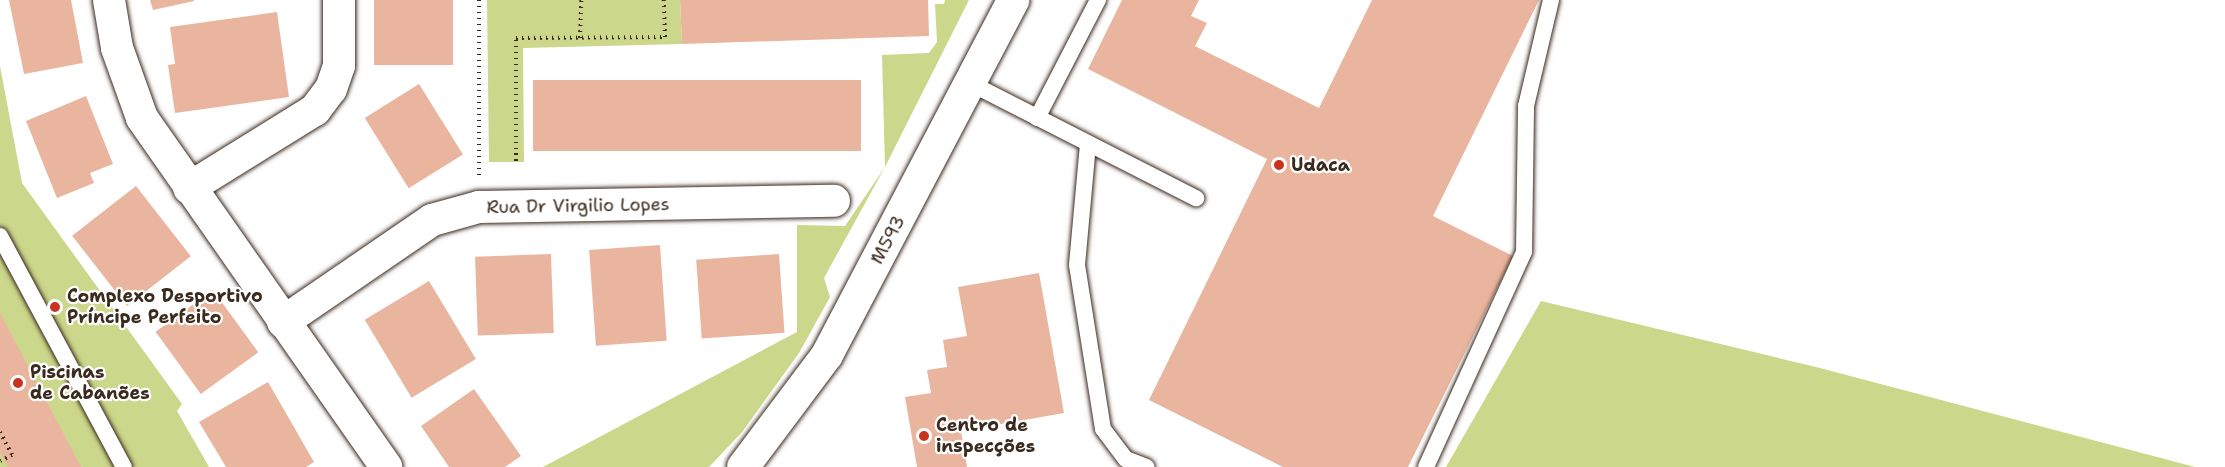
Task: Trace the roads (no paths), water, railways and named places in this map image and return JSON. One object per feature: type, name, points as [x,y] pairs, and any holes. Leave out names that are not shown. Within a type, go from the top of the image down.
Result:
[{"type":"street","points":[[109,0],[117,48],[142,118],[386,467]]},
{"type":"street","points":[[189,188],[315,110],[331,89],[339,66],[339,0]]},
{"type":"street","name":"M593","points":[[743,467],[827,355],[1013,0]]},
{"type":"street","name":"Rua Dr Virgilio Lopes","points":[[283,322],[432,220],[479,207],[834,201]]},
{"type":"lane","points":[[1037,118],[1098,0]]},
{"type":"lane","points":[[1426,467],[1524,252],[1526,106],[1551,0]]},
{"type":"lane","points":[[970,83],[1196,198]]},
{"type":"lane","points":[[1088,144],[1077,265],[1103,429],[1126,459],[1147,467]]},
{"type":"lane","points":[[0,236],[124,467]]},
{"type":"place","name":"Udaca","points":[[1279,165]]},
{"type":"place","name":"Complexo Desportivo Príncipe Perfeito","points":[[55,307]]},
{"type":"place","name":"Piscinas de Cabanões","points":[[18,383]]},
{"type":"place","name":"Centro de inspecções","points":[[924,436]]}]
